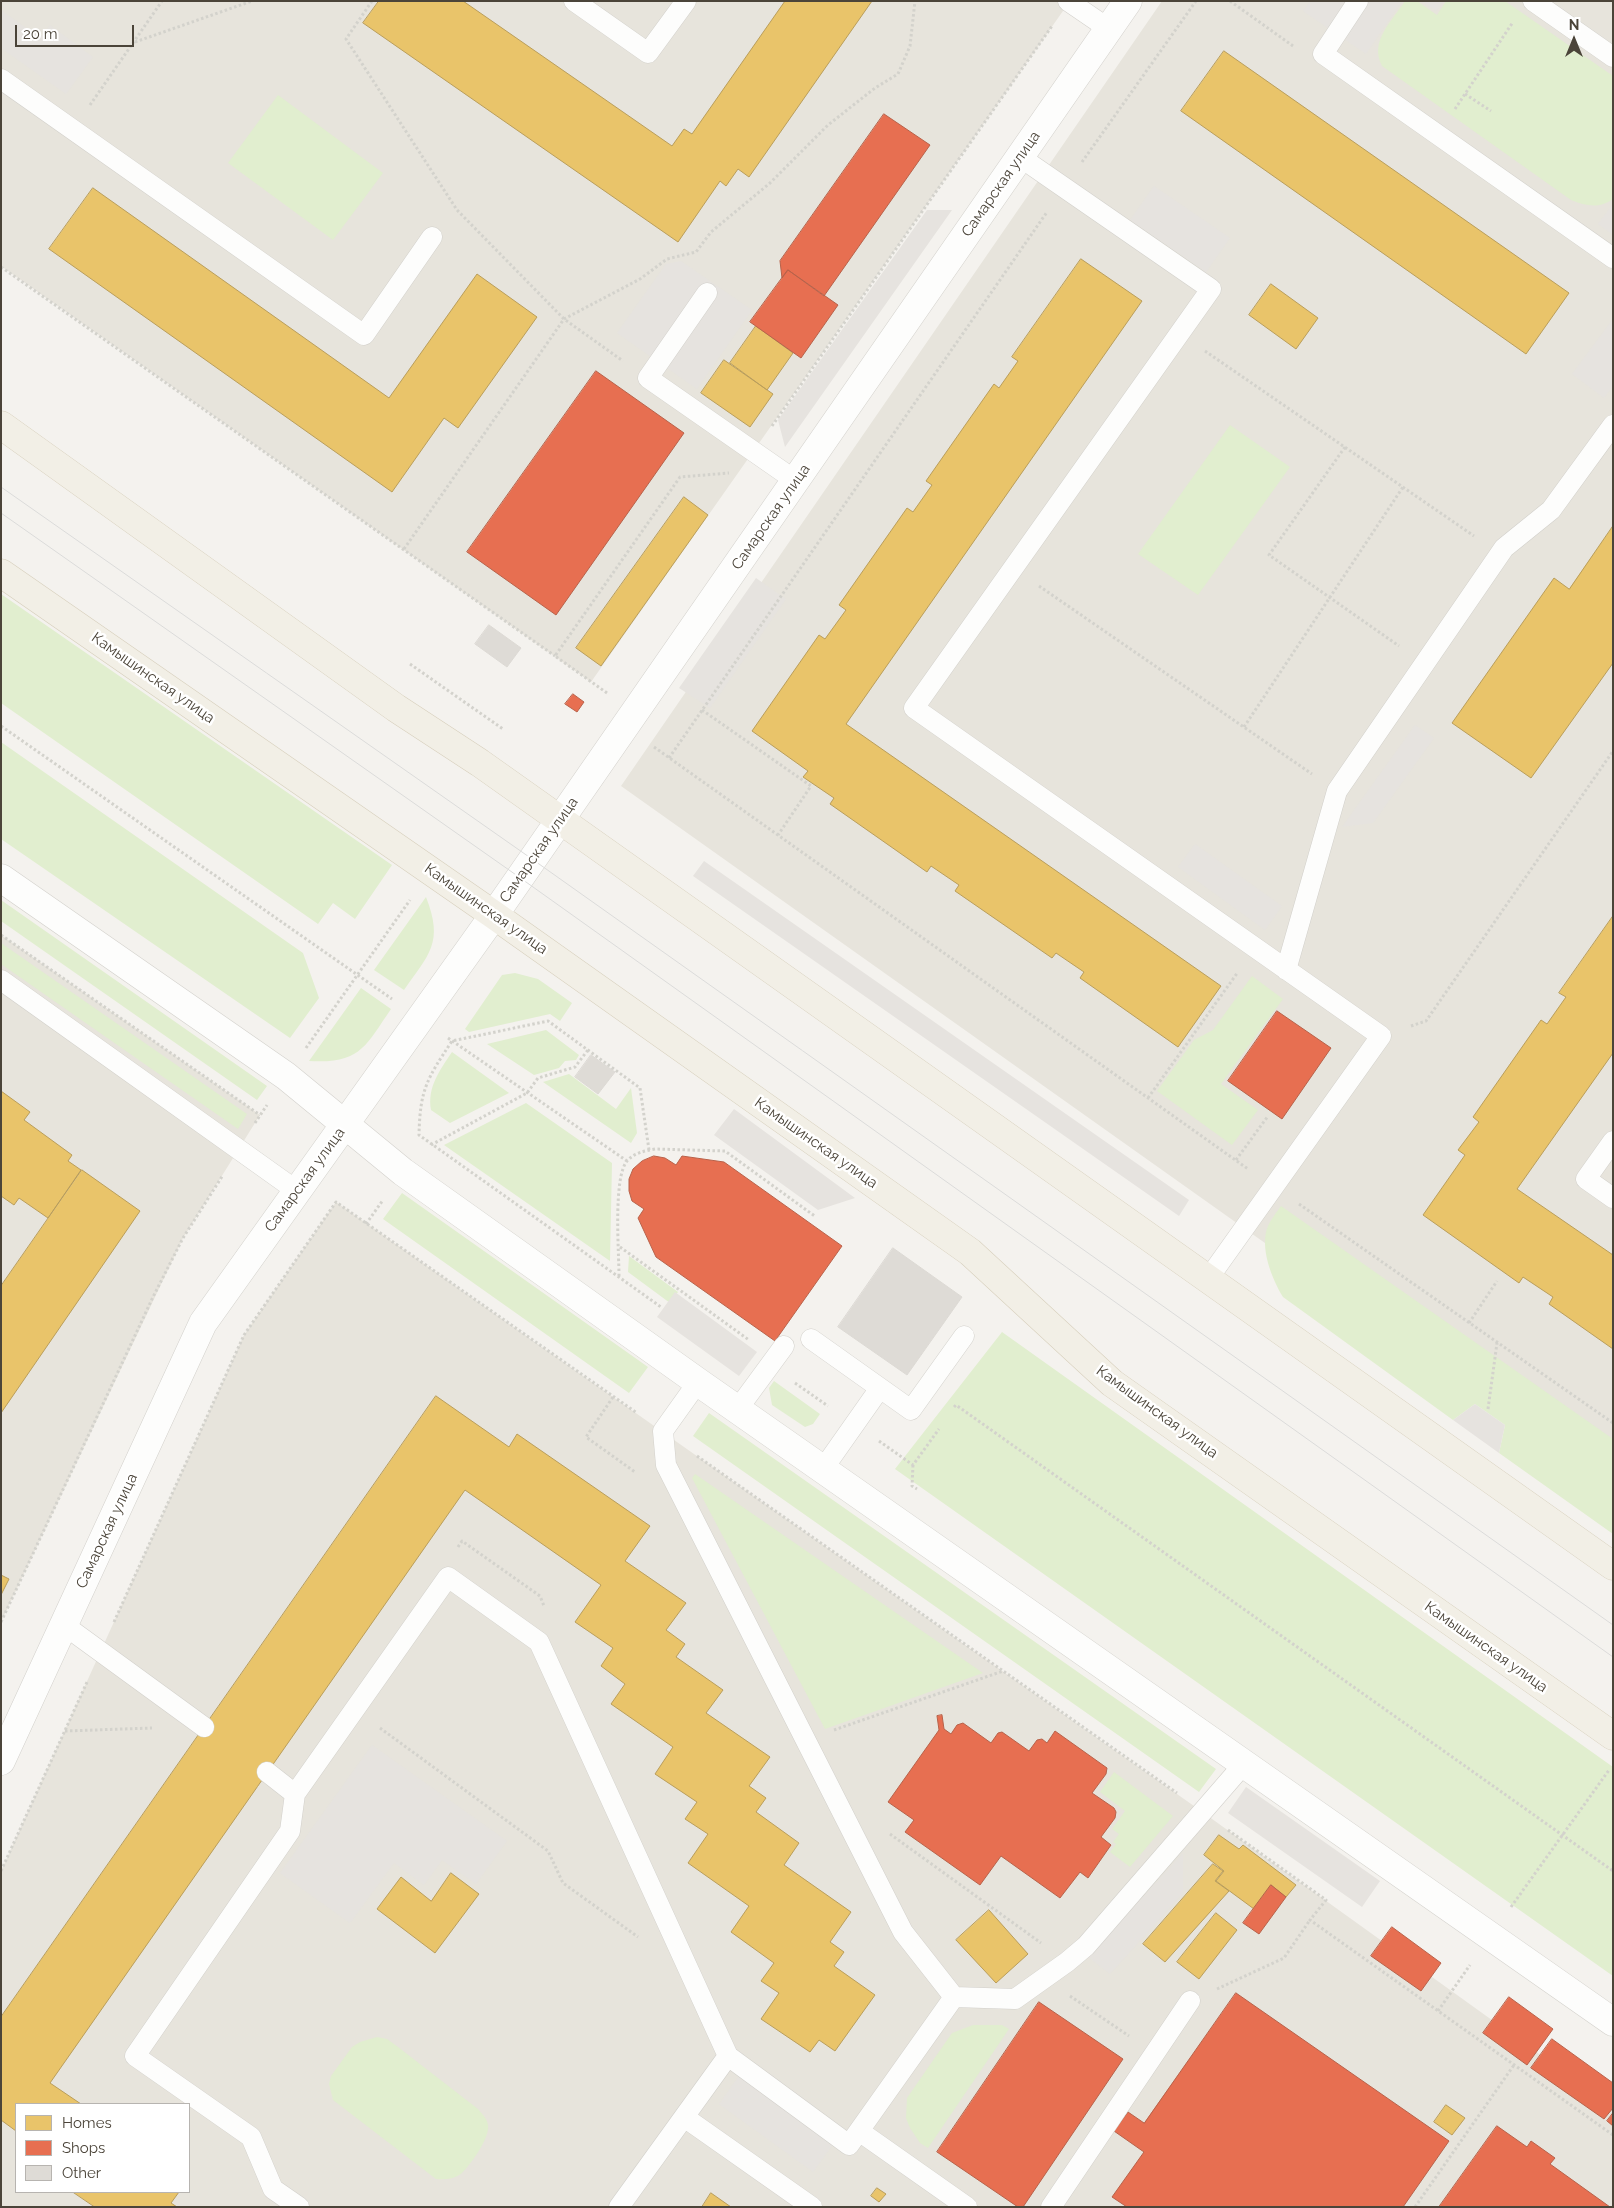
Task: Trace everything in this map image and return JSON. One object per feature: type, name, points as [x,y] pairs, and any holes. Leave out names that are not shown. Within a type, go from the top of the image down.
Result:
[{"type":"main road","points":[[1,425],[396,708],[480,763],[1613,1566]]},
{"type":"main road","name":"Камышинская улица","points":[[1,573],[494,914],[970,1252],[1112,1383],[1613,1736]]},
{"type":"street","name":"Самарская улица","points":[[1,1762],[202,1323],[560,820],[1128,1]]},
{"type":"street","points":[[1,878],[286,1076],[403,1172],[737,1410],[1613,2022]]},
{"type":"lane","points":[[574,1],[648,53],[686,1]]},
{"type":"lane","points":[[1358,1],[1322,54],[1613,258]]},
{"type":"lane","points":[[1534,1],[1613,57]]},
{"type":"lane","points":[[1069,2],[1108,29]]},
{"type":"lane","points":[[3,84],[73,130],[364,335],[432,237]]},
{"type":"lane","points":[[1020,157],[1212,289],[914,708],[1381,1036],[1208,1279]]},
{"type":"lane","points":[[707,293],[648,378],[796,481]]},
{"type":"lane","points":[[1286,970],[1337,791],[1504,548],[1551,510],[1613,425]]},
{"type":"lane","points":[[1,980],[296,1191]]},
{"type":"lane","points":[[1613,1141],[1586,1179],[1613,1198]]},
{"type":"lane","points":[[811,1338],[911,1410],[964,1336]]},
{"type":"lane","points":[[737,1410],[776,1357]]},
{"type":"lane","points":[[698,1382],[663,1431],[666,1465],[903,1932],[954,1997]]},
{"type":"lane","points":[[823,1469],[880,1388]]},
{"type":"lane","points":[[299,2207],[273,2188],[252,2137],[135,2056],[290,1831],[295,1794],[448,1577],[539,1642],[728,2056],[849,2145],[954,1997]]},
{"type":"lane","points":[[64,1624],[204,1727]]},
{"type":"lane","points":[[954,1997],[1015,1999],[1067,1962],[1086,1946],[1243,1765]]},
{"type":"lane","points":[[267,1772],[295,1794]]},
{"type":"lane","points":[[1051,2207],[1190,2001]]},
{"type":"lane","points":[[619,2207],[728,2056]]},
{"type":"lane","points":[[684,2117],[812,2207]]},
{"type":"lane","points":[[859,2131],[967,2207]]},
{"type":"path","points":[[73,130],[162,1]]},
{"type":"path","points":[[133,43],[252,1]]},
{"type":"path","points":[[372,1],[346,39],[456,210],[564,319],[648,378]]},
{"type":"path","points":[[404,549],[564,319],[640,279],[667,259],[696,252],[711,232],[770,183],[828,125],[875,88],[898,74],[910,46],[915,1]]},
{"type":"path","points":[[669,758],[1064,187],[1196,1]]},
{"type":"path","points":[[555,656],[680,477],[740,472],[1069,2]]},
{"type":"path","points":[[1438,135],[1516,17]]},
{"type":"path","points":[[1465,94],[1491,111]]},
{"type":"path","points":[[1,267],[607,693]]},
{"type":"path","points":[[1180,334],[1500,554]]},
{"type":"path","points":[[1345,447],[1268,555],[1424,664]]},
{"type":"path","points":[[1244,727],[1403,487]]},
{"type":"path","points":[[1013,569],[1337,791]]},
{"type":"path","points":[[410,664],[503,729]]},
{"type":"path","points":[[702,710],[811,786],[778,835]]},
{"type":"path","points":[[1,726],[420,1019],[627,1161]]},
{"type":"path","points":[[649,744],[1274,1187],[1613,1423]]},
{"type":"path","points":[[1381,1036],[1426,1021],[1613,751]]},
{"type":"path","points":[[1,1622],[183,1238],[286,1076],[411,899]]},
{"type":"path","points":[[1,935],[260,1115]]},
{"type":"path","points":[[1148,1098],[1254,948]]},
{"type":"path","points":[[649,1150],[640,1088],[548,1021],[452,1041],[431,1072],[424,1089],[420,1108],[419,1136],[661,1307]]},
{"type":"path","points":[[431,1145],[527,1093],[538,1078],[575,1067],[588,1050]]},
{"type":"path","points":[[1236,1160],[1268,1116]]},
{"type":"path","points":[[619,1276],[619,1181],[627,1161],[634,1155],[649,1150],[725,1151],[816,1217]]},
{"type":"path","points":[[1,1871],[244,1335],[336,1202],[1204,1812],[1326,1900],[1284,1958],[1190,2001]]},
{"type":"path","points":[[620,1247],[776,1357],[854,1424],[913,1465],[940,1428]]},
{"type":"path","points":[[1469,1323],[1497,1282]]},
{"type":"path","points":[[1488,1409],[1497,1342]]},
{"type":"path","points":[[950,1412],[956,1405],[1613,1871]]},
{"type":"path","points":[[696,1464],[700,1458]]},
{"type":"path","points":[[462,1541],[540,1596],[548,1614]]},
{"type":"path","points":[[833,1730],[1003,1671]]},
{"type":"path","points":[[355,1709],[548,1851],[562,1883],[643,1941]]},
{"type":"path","points":[[66,1731],[204,1727]]},
{"type":"path","points":[[1518,1913],[1510,1907],[1611,1767]]},
{"type":"path","points":[[884,1830],[1067,1962]]},
{"type":"path","points":[[1310,1920],[1613,2135]]},
{"type":"path","points":[[1044,1978],[1154,2054]]},
{"type":"path","points":[[1415,2207],[1514,2065]]},
{"type":"shaded area","points":[[1,1],[1070,1],[591,682],[1,266]]},
{"type":"shaded area","points":[[1162,1],[1613,1],[1613,1490],[621,786]]},
{"type":"shaded area","points":[[1311,1],[1402,1],[1366,54],[1303,11]]},
{"type":"shaded area","points":[[1421,1],[1443,1],[1436,11]]},
{"type":"shaded area","points":[[1,10],[40,38],[50,25],[93,57],[66,94],[1,48]]},
{"type":"shaded area","points":[[1154,186],[1230,238],[1206,272],[1130,220]]},
{"type":"shaded area","points":[[1613,204],[1613,235],[1598,224]]},
{"type":"shaded area","points":[[927,210],[952,210],[785,447],[778,420]]},
{"type":"shaded area","points":[[681,261],[752,310],[697,389],[617,333],[666,264]]},
{"type":"shaded area","points":[[1613,319],[1613,386],[1604,398],[1572,374]]},
{"type":"shaded area","points":[[756,578],[786,599],[710,708],[679,688]]},
{"type":"shaded area","points":[[1415,725],[1434,738],[1373,823],[1342,827]]},
{"type":"shaded area","points":[[1195,844],[1282,906],[1265,930],[1178,867]]},
{"type":"shaded area","points":[[704,861],[1189,1200],[1179,1216],[693,876]]},
{"type":"shaded area","points":[[1,935],[260,1115],[183,1238],[1,1622]]},
{"type":"shaded area","points":[[734,1109],[855,1198],[818,1210],[714,1135]]},
{"type":"shaded area","points":[[336,1202],[1194,1806],[1613,2107],[1613,2207],[1,2207],[1,1871],[244,1335]]},
{"type":"shaded area","points":[[675,1292],[757,1352],[739,1376],[657,1317]]},
{"type":"shaded area","points":[[1475,1404],[1505,1425],[1499,1453],[1453,1420]]},
{"type":"shaded area","points":[[372,1745],[507,1841],[476,1884],[442,1860],[424,1885],[394,1863],[350,1923],[280,1873]]},
{"type":"shaded area","points":[[1246,1787],[1380,1881],[1362,1907],[1228,1813]]},
{"type":"shaded area","points":[[1183,1853],[1183,1893],[1110,1974],[1088,1957]]},
{"type":"shaded area","points":[[739,2076],[834,2143],[813,2172],[719,2104]]},
{"type":"green space","points":[[1405,1],[1417,1],[1437,15],[1446,1],[1505,1],[1613,76],[1613,199],[1603,204],[1592,206],[1571,200],[1382,66],[1378,48],[1380,40]]},
{"type":"green space","points":[[278,95],[383,173],[333,240],[228,163]]},
{"type":"green space","points":[[1230,425],[1290,467],[1198,595],[1138,554]]},
{"type":"green space","points":[[1,594],[392,865],[355,919],[333,903],[318,924],[1,703]]},
{"type":"green space","points":[[1,742],[303,953],[319,998],[290,1038],[1,839]]},
{"type":"green space","points":[[426,897],[434,926],[434,937],[427,957],[404,990],[374,970]]},
{"type":"green space","points":[[1,900],[267,1086],[257,1100],[1,921]]},
{"type":"green space","points":[[1,943],[247,1114],[238,1129],[1,964]]},
{"type":"green space","points":[[515,973],[538,979],[572,1003],[560,1021],[550,1014],[469,1032],[465,1029],[502,975]]},
{"type":"green space","points":[[1252,976],[1283,999],[1221,1084],[1258,1110],[1232,1145],[1157,1091],[1194,1040],[1213,1030]]},
{"type":"green space","points":[[361,988],[391,1009],[374,1034],[367,1043],[351,1056],[326,1061],[309,1061]]},
{"type":"green space","points":[[546,1030],[579,1055],[576,1060],[565,1061],[559,1068],[534,1075],[487,1044]]},
{"type":"green space","points":[[452,1052],[509,1093],[450,1123],[431,1110],[430,1102],[436,1079]]},
{"type":"green space","points":[[569,1074],[616,1109],[631,1088],[637,1133],[631,1143],[543,1082]]},
{"type":"green space","points":[[526,1103],[612,1163],[610,1261],[444,1145]]},
{"type":"green space","points":[[402,1193],[648,1367],[629,1393],[383,1219]]},
{"type":"green space","points":[[1281,1206],[1613,1439],[1613,1534],[1499,1453],[1505,1425],[1475,1404],[1453,1420],[1283,1297],[1268,1263],[1265,1243],[1268,1226]]},
{"type":"green space","points":[[629,1256],[678,1292],[670,1303],[628,1272]]},
{"type":"green space","points":[[1002,1332],[1613,1767],[1613,1976],[895,1469]]},
{"type":"green space","points":[[774,1381],[820,1414],[813,1424],[805,1427],[772,1405],[769,1388]]},
{"type":"green space","points":[[709,1413],[1216,1769],[1199,1792],[693,1436]]},
{"type":"green space","points":[[695,1474],[983,1673],[825,1729],[692,1478]]},
{"type":"green space","points":[[1114,1772],[1173,1816],[1130,1867],[1110,1852],[1116,1844],[1113,1842],[1119,1834],[1112,1829],[1125,1811],[1100,1792]]},
{"type":"green space","points":[[973,2025],[1002,2025],[1009,2029],[928,2148],[920,2143],[910,2128],[906,2118],[907,2098],[952,2033]]},
{"type":"green space","points":[[377,2037],[387,2039],[398,2047],[478,2109],[485,2118],[488,2130],[483,2144],[470,2164],[456,2177],[436,2179],[333,2100],[329,2084],[331,2076],[352,2047],[360,2042]]},
{"type":"building: Homes","points":[[379,1],[463,1],[672,146],[684,129],[692,134],[785,1],[872,1],[749,177],[738,169],[726,186],[720,181],[678,242],[363,23]]},
{"type":"building: Homes","points":[[1224,51],[1569,293],[1526,354],[1181,111]]},
{"type":"building: Homes","points":[[93,188],[389,398],[477,274],[537,317],[458,428],[444,418],[392,492],[49,249]]},
{"type":"building: Homes","points":[[1081,259],[1142,301],[846,724],[1221,986],[1178,1047],[1080,978],[1084,972],[1056,953],[1052,958],[955,891],[959,885],[931,866],[927,872],[830,804],[834,798],[803,777],[808,771],[752,731],[819,635],[825,639],[846,610],[839,605],[907,508],[913,512],[932,485],[926,481],[994,384],[999,388],[1018,361],[1012,357]]},
{"type":"building: Homes","points":[[1271,284],[1318,318],[1296,349],[1249,315]]},
{"type":"building: Homes","points":[[756,326],[793,353],[767,390],[730,363]]},
{"type":"building: Homes","points":[[724,360],[773,394],[750,427],[701,393]]},
{"type":"building: Homes","points":[[684,497],[708,515],[601,666],[576,648]]},
{"type":"building: Homes","points":[[1613,526],[1613,663],[1531,778],[1452,723],[1554,578],[1569,589]]},
{"type":"building: Homes","points":[[1613,916],[1613,1053],[1517,1189],[1613,1255],[1613,1349],[1549,1304],[1553,1297],[1523,1277],[1519,1283],[1423,1215],[1465,1155],[1458,1150],[1479,1122],[1473,1117],[1541,1020],[1547,1024],[1566,997],[1559,993]]},
{"type":"building: Homes","points":[[1,1091],[30,1112],[24,1120],[72,1155],[68,1161],[81,1170],[48,1218],[19,1198],[14,1205],[1,1196]]},
{"type":"building: Homes","points":[[82,1170],[140,1211],[1,1413],[1,1286]]},
{"type":"building: Homes","points":[[436,1396],[509,1447],[517,1434],[650,1526],[625,1561],[686,1603],[666,1630],[685,1644],[676,1657],[723,1690],[706,1713],[770,1757],[749,1786],[766,1798],[756,1812],[799,1843],[784,1865],[851,1912],[830,1942],[844,1952],[834,1966],[875,1995],[835,2051],[819,2040],[810,2052],[761,2019],[779,1993],[761,1981],[774,1963],[731,1932],[749,1906],[688,1863],[708,1834],[685,1819],[697,1802],[655,1774],[673,1747],[611,1704],[625,1684],[601,1666],[613,1648],[575,1622],[601,1585],[465,1490],[50,2083],[80,2103],[15,2103],[15,2130],[1,2120],[1,2017]]},
{"type":"building: Homes","points":[[1,1575],[9,1579],[1,1595]]},
{"type":"building: Homes","points":[[1219,1835],[1239,1849],[1243,1845],[1296,1885],[1286,1897],[1271,1885],[1254,1909],[1216,1881],[1224,1871],[1204,1855]]},
{"type":"building: Homes","points":[[1213,1864],[1223,1871],[1215,1881],[1229,1891],[1165,1962],[1143,1944]]},
{"type":"building: Homes","points":[[451,1873],[479,1894],[435,1953],[377,1909],[401,1877],[431,1901]]},
{"type":"building: Homes","points":[[989,1910],[1028,1954],[996,1983],[956,1940]]},
{"type":"building: Homes","points":[[1216,1913],[1237,1930],[1199,1979],[1177,1962]]},
{"type":"building: Homes","points":[[1446,2105],[1465,2118],[1452,2135],[1434,2122]]},
{"type":"building: Homes","points":[[877,2188],[886,2194],[879,2202],[871,2196]]},
{"type":"building: Homes","points":[[74,2193],[178,2193],[171,2203],[177,2207],[95,2207]]},
{"type":"building: Homes","points":[[711,2193],[731,2207],[702,2207]]},
{"type":"building: Shops","points":[[884,114],[930,145],[824,296],[788,270],[782,278],[780,261]]},
{"type":"building: Shops","points":[[788,270],[838,305],[801,358],[750,322]]},
{"type":"building: Shops","points":[[596,371],[684,433],[556,615],[467,552]]},
{"type":"building: Shops","points":[[573,694],[584,702],[577,712],[565,704]]},
{"type":"building: Shops","points":[[1277,1011],[1331,1048],[1282,1119],[1228,1081]]},
{"type":"building: Shops","points":[[654,1156],[665,1158],[676,1165],[682,1156],[724,1162],[842,1246],[775,1341],[656,1257],[638,1218],[644,1209],[632,1201],[629,1191],[629,1179],[633,1169],[642,1161]]},
{"type":"building: Shops","points":[[942,1715],[944,1729],[951,1734],[957,1725],[963,1723],[991,1743],[998,1733],[1002,1732],[1029,1751],[1037,1740],[1042,1739],[1047,1743],[1055,1731],[1107,1768],[1106,1774],[1092,1793],[1114,1808],[1116,1812],[1115,1818],[1101,1837],[1111,1845],[1088,1878],[1080,1872],[1060,1898],[1001,1856],[980,1885],[905,1832],[914,1820],[888,1802],[939,1730],[937,1716]]},
{"type":"building: Shops","points":[[1271,1885],[1286,1897],[1259,1934],[1243,1923]]},
{"type":"building: Shops","points":[[1392,1927],[1441,1963],[1421,1991],[1371,1956]]},
{"type":"building: Shops","points":[[1236,1993],[1449,2141],[1403,2207],[1127,2207],[1112,2197],[1144,2152],[1114,2131],[1128,2112],[1144,2123]]},
{"type":"building: Shops","points":[[1509,1997],[1553,2029],[1527,2065],[1483,2033]]},
{"type":"building: Shops","points":[[1039,2002],[1123,2059],[1023,2207],[1018,2207],[937,2152]]},
{"type":"building: Shops","points":[[1552,2039],[1613,2083],[1613,2108],[1604,2119],[1531,2068]]},
{"type":"building: Shops","points":[[1613,2113],[1613,2126],[1607,2121]]},
{"type":"building: Shops","points":[[1497,2126],[1527,2147],[1531,2141],[1555,2158],[1550,2164],[1610,2207],[1439,2207]]},
{"type":"building: Other","points":[[489,625],[521,648],[507,667],[475,644]]},
{"type":"building: Other","points":[[591,1055],[615,1072],[598,1094],[575,1077]]},
{"type":"building: Other","points":[[893,1248],[962,1297],[907,1375],[838,1327]]},
{"type":"tram line","points":[[1,487],[532,859],[1613,1625]]},
{"type":"tram line","points":[[1,513],[519,877],[1613,1657]]}]
